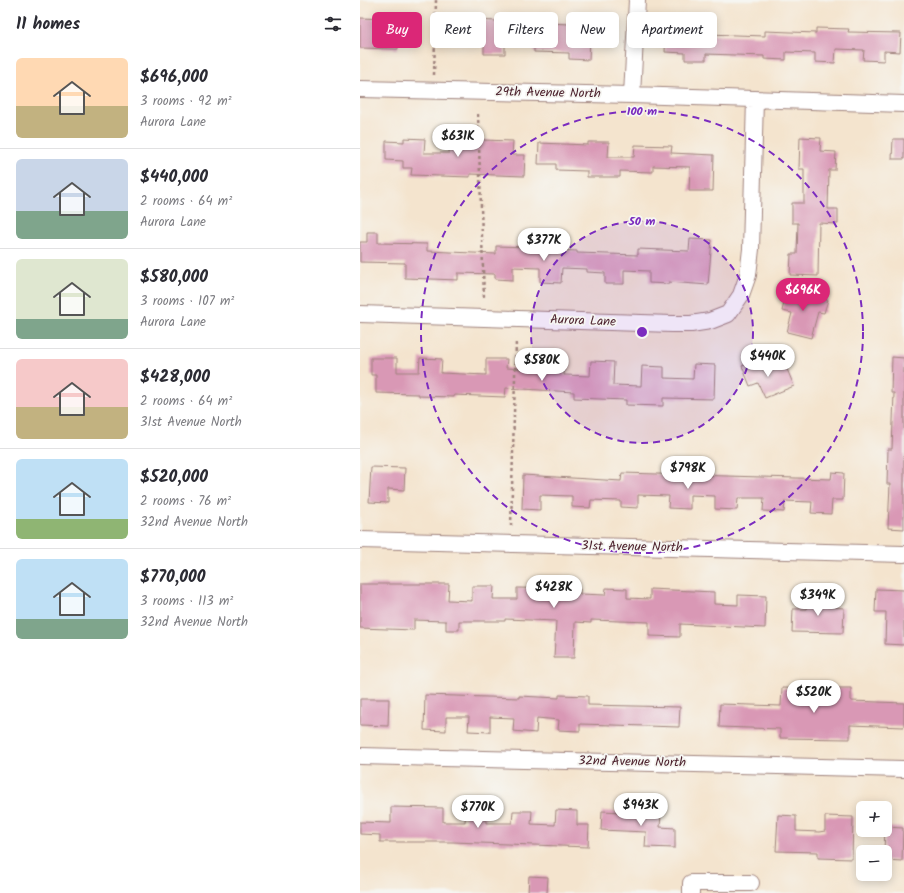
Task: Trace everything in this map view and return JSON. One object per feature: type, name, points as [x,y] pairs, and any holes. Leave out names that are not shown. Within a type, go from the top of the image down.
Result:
[{"type":"street","points":[[632,95],[636,0]]},
{"type":"street","name":"29th Avenue North","points":[[360,89],[632,95],[904,104]]},
{"type":"street","name":"Aurora Lane","points":[[360,314],[672,324],[691,324],[710,321],[728,314],[741,295],[748,275],[752,249],[755,99]]},
{"type":"street","name":"31st Avenue North","points":[[360,540],[904,554]]},
{"type":"street","name":"32nd Avenue North","points":[[360,756],[904,769]]},
{"type":"street","points":[[691,893],[691,883],[750,883]]},
{"type":"path","points":[[434,76],[436,0]]},
{"type":"path","points":[[478,114],[484,299]]},
{"type":"path","points":[[511,526],[516,340]]},
{"type":"building","points":[[360,18],[372,18],[372,48],[398,49],[360,48]]},
{"type":"building","points":[[486,21],[494,21],[494,48],[505,48],[505,54],[484,54],[484,48],[486,48]]},
{"type":"building","points":[[558,24],[566,24],[566,48],[590,48],[589,60],[569,59],[569,53],[534,52],[534,48],[558,48]]},
{"type":"building","points":[[816,28],[849,29],[848,32],[901,33],[900,52],[884,51],[884,61],[863,60],[864,50],[836,49],[835,63],[815,62],[815,53],[786,52],[786,60],[764,59],[764,56],[706,54],[706,60],[685,60],[685,53],[665,52],[665,48],[717,48],[717,34],[765,36],[765,31],[816,33]]},
{"type":"building","points":[[800,137],[821,138],[820,151],[836,152],[835,170],[829,170],[828,209],[838,209],[838,224],[819,223],[818,276],[790,275],[791,254],[797,254],[798,223],[792,223],[792,203],[804,203],[804,169],[799,169]]},
{"type":"building","points":[[404,138],[425,139],[424,153],[449,153],[450,139],[513,141],[512,155],[525,155],[524,176],[470,174],[470,177],[411,175],[412,168],[403,168],[403,161],[386,160],[386,141],[404,142]]},
{"type":"building","points":[[893,139],[904,139],[904,159],[892,159]]},
{"type":"building","points":[[588,142],[609,142],[608,157],[634,157],[635,145],[672,146],[671,153],[714,155],[713,191],[689,191],[690,167],[653,166],[653,172],[620,171],[620,177],[587,177],[587,171],[556,170],[556,164],[538,164],[539,143],[588,145]]},
{"type":"building","points":[[367,232],[378,232],[378,243],[427,244],[427,251],[496,254],[496,246],[577,251],[577,253],[638,255],[638,249],[689,251],[690,239],[712,240],[708,285],[669,282],[669,284],[649,283],[649,271],[624,270],[624,284],[605,284],[605,273],[587,272],[587,269],[562,268],[561,283],[540,282],[540,268],[513,267],[513,280],[495,279],[495,274],[458,273],[458,280],[405,278],[405,263],[360,262],[360,242],[367,242]]},
{"type":"building","points":[[787,290],[828,300],[824,313],[818,312],[811,338],[787,332],[792,313],[782,311]]},
{"type":"building","points":[[892,357],[904,358],[904,529],[888,528],[890,484],[887,484],[888,449],[892,449],[894,393],[891,393]]},
{"type":"building","points":[[371,358],[397,358],[397,372],[419,372],[420,358],[442,359],[441,373],[486,375],[486,359],[507,359],[506,368],[540,370],[541,361],[565,362],[564,375],[590,376],[591,361],[614,362],[613,385],[641,386],[642,366],[664,367],[664,378],[693,379],[694,364],[715,365],[714,399],[663,398],[663,406],[626,405],[626,400],[574,398],[574,392],[506,388],[505,397],[454,395],[454,397],[419,396],[419,394],[376,393],[376,375],[371,375]]},
{"type":"building","points":[[759,359],[764,370],[784,362],[794,386],[765,398],[758,383],[750,386],[742,366]]},
{"type":"building","points":[[371,467],[405,468],[404,490],[388,489],[388,503],[369,502]]},
{"type":"building","points":[[832,472],[844,473],[843,500],[832,500],[831,514],[811,513],[812,502],[785,501],[784,512],[763,511],[764,498],[738,498],[737,510],[715,509],[715,496],[690,495],[690,509],[668,508],[669,496],[638,495],[638,508],[621,507],[621,501],[591,500],[590,508],[572,507],[572,496],[540,495],[540,510],[522,509],[523,475],[621,481],[622,473],[831,479]]},
{"type":"building","points":[[360,584],[449,584],[448,600],[472,601],[472,586],[494,586],[493,599],[517,599],[517,588],[580,589],[580,594],[605,595],[606,588],[627,589],[627,598],[650,599],[650,589],[714,592],[714,604],[738,605],[738,595],[766,596],[765,628],[680,624],[680,637],[649,636],[649,622],[591,620],[591,623],[575,622],[574,658],[554,658],[556,621],[505,619],[505,621],[459,621],[459,630],[446,630],[446,621],[414,620],[414,630],[360,628]]},
{"type":"building","points":[[876,589],[904,590],[904,645],[885,644],[886,612],[875,612]]},
{"type":"building","points":[[807,595],[829,595],[828,607],[844,608],[843,633],[792,632],[793,609],[807,609]]},
{"type":"building","points":[[782,688],[851,688],[851,701],[904,703],[904,727],[850,725],[850,739],[780,738],[780,729],[719,727],[720,704],[781,706]]},
{"type":"building","points":[[425,695],[519,698],[519,696],[559,698],[559,695],[588,696],[588,705],[680,707],[679,727],[580,724],[580,731],[558,730],[559,720],[537,718],[536,733],[513,731],[514,718],[490,717],[490,732],[468,731],[469,717],[446,717],[446,731],[424,730]]},
{"type":"building","points":[[360,699],[389,699],[388,726],[360,725]]},
{"type":"building","points":[[391,807],[443,808],[443,822],[465,822],[466,809],[486,809],[486,823],[512,823],[513,811],[532,811],[531,824],[555,825],[556,810],[577,811],[577,825],[589,825],[588,847],[453,842],[380,842],[380,835],[360,834],[360,822],[391,823]]},
{"type":"building","points":[[602,811],[661,814],[660,827],[675,828],[675,848],[645,847],[646,832],[601,830]]},
{"type":"building","points":[[778,815],[796,816],[796,831],[819,832],[825,831],[825,816],[853,817],[852,859],[818,858],[818,852],[776,851]]},
{"type":"building","points":[[892,827],[903,828],[902,861],[892,860],[892,845],[884,845],[885,837],[892,837]]},
{"type":"building","points":[[529,876],[548,877],[547,893],[528,893]]}]
